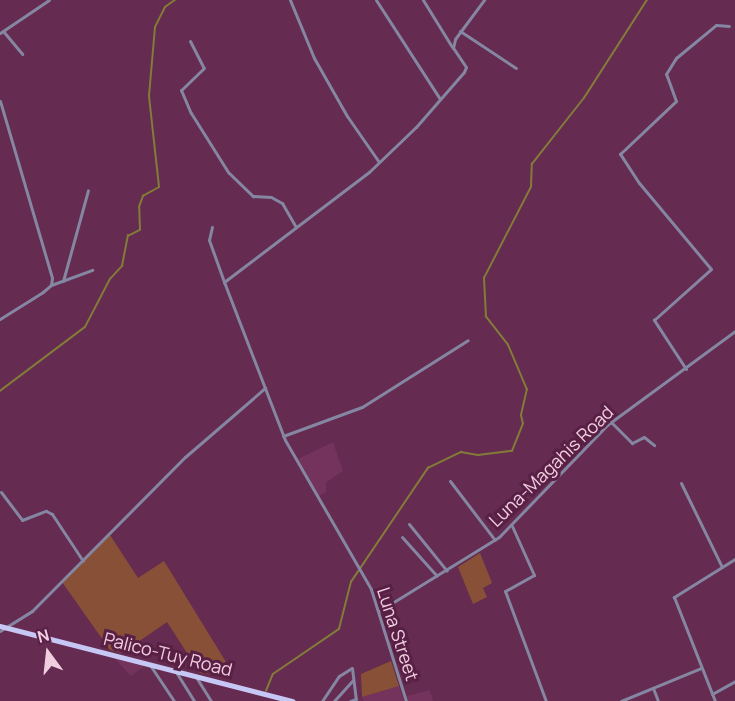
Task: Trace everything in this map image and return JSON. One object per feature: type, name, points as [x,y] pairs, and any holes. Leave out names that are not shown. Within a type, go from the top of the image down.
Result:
[{"type":"main road","name":"Palico-Tuy Road","points":[[0,626],[293,701]]},
{"type":"street","points":[[22,54],[2,32],[50,0]]},
{"type":"street","points":[[290,0],[314,58],[347,116],[379,162]]},
{"type":"street","points":[[376,0],[441,99]]},
{"type":"street","points":[[224,282],[379,162],[441,99],[466,67],[423,0]]},
{"type":"street","points":[[453,48],[460,31],[484,0]]},
{"type":"street","points":[[686,369],[654,320],[711,269],[634,177],[620,154],[676,101],[666,74],[676,58],[716,25],[729,26]]},
{"type":"street","points":[[460,31],[516,68]]},
{"type":"street","points":[[190,41],[204,69],[181,90],[191,113],[228,172],[253,196],[271,197],[282,203],[296,227]]},
{"type":"street","points":[[0,101],[51,285]]},
{"type":"street","points":[[63,281],[88,190]]},
{"type":"street","name":"Luna Street","points":[[212,227],[209,240],[283,436],[354,564],[363,576],[379,611],[406,701]]},
{"type":"street","points":[[0,319],[51,285],[92,270]]},
{"type":"street","name":"Luna-Magahis Road","points":[[379,611],[495,540],[512,526],[553,478],[611,422],[735,331]]},
{"type":"street","points":[[283,436],[362,407],[468,340]]},
{"type":"street","points":[[0,631],[33,611],[185,457],[265,387]]},
{"type":"street","points":[[611,422],[632,443],[644,437],[654,445]]},
{"type":"street","points":[[450,481],[495,540]]},
{"type":"street","points":[[681,483],[722,567]]},
{"type":"street","points":[[1,492],[22,520],[46,511],[52,513],[83,561]]},
{"type":"street","points":[[409,524],[447,571]]},
{"type":"street","points":[[512,526],[534,575],[505,591],[546,701]]},
{"type":"street","points":[[402,537],[437,576]]},
{"type":"street","points":[[714,701],[674,597],[735,559]]},
{"type":"street","points":[[149,664],[174,701]]},
{"type":"street","points":[[322,701],[350,668],[356,699],[350,701]]},
{"type":"street","points":[[621,701],[701,668]]},
{"type":"street","points":[[175,670],[194,701]]},
{"type":"street","points":[[195,675],[211,701]]},
{"type":"street","points":[[334,701],[353,680]]},
{"type":"street","points":[[712,694],[735,681]]},
{"type":"street","points":[[653,688],[658,701]]},
{"type":"shaded area","points":[[333,442],[343,471],[326,482],[326,492],[319,496],[298,459]]},
{"type":"shaded area","points":[[110,535],[138,578],[164,561],[226,662],[208,674],[200,673],[167,622],[122,653],[110,650],[62,582]]},
{"type":"shaded area","points":[[480,553],[492,583],[483,588],[487,597],[473,604],[458,567]]},
{"type":"shaded area","points":[[113,657],[146,665],[131,676]]},
{"type":"shaded area","points":[[391,661],[399,686],[362,697],[361,674]]},
{"type":"shaded area","points":[[399,686],[404,701],[363,701],[362,697]]},
{"type":"shaded area","points":[[430,690],[433,701],[408,701],[407,696]]},
{"type":"waterway","points":[[0,391],[85,327],[110,279],[122,266],[128,236],[140,230],[139,207],[143,196],[159,187],[149,96],[155,27],[165,7],[175,0]]},
{"type":"waterway","points":[[266,691],[273,674],[339,629],[351,582],[428,468],[461,452],[478,455],[512,451],[523,424],[521,415],[527,390],[508,345],[486,317],[484,278],[531,187],[532,164],[584,98],[647,0]]}]
